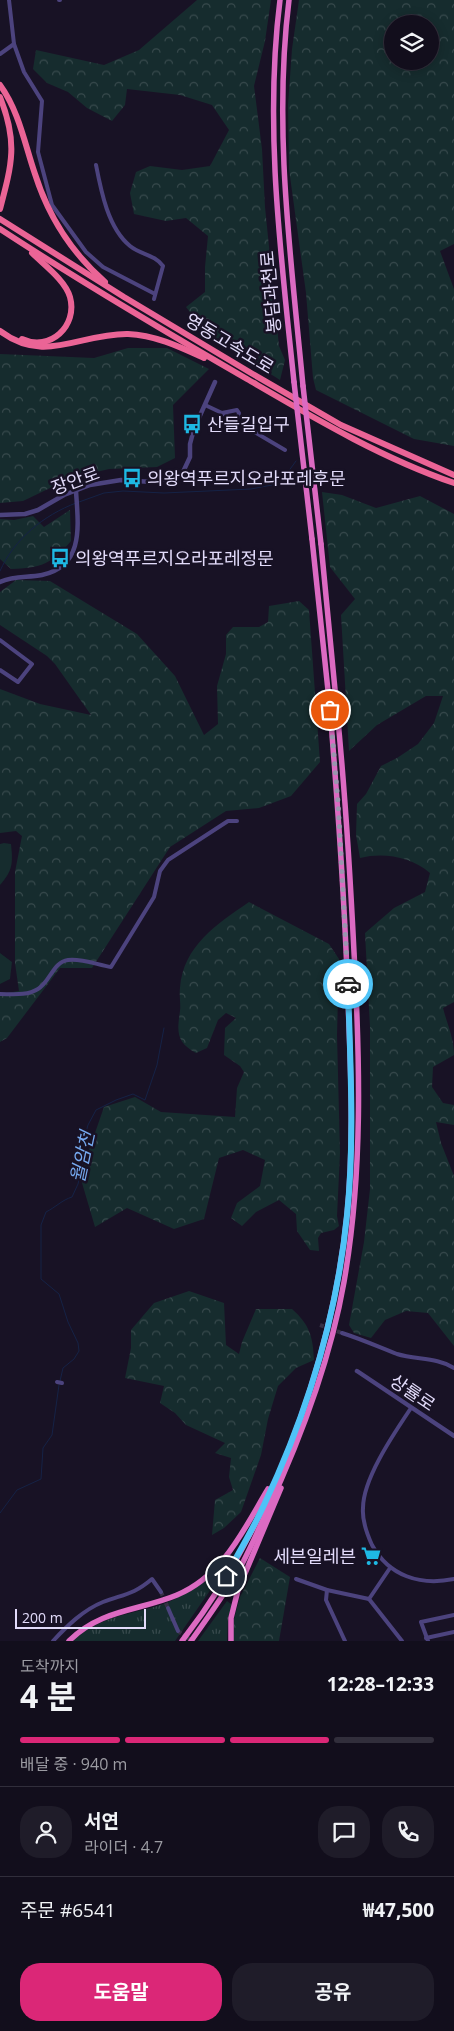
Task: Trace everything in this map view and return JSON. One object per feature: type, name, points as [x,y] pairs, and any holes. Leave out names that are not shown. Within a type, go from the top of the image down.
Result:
[{"type":"highway","name":"봉담과천로","points":[[280,0],[276,48],[274,121],[276,177],[294,382],[332,700],[321,544],[303,386],[284,178],[282,123],[284,43],[289,0]]},
{"type":"highway","points":[[0,85],[18,122],[42,196],[63,236],[90,268],[124,297]]},
{"type":"highway","points":[[0,97],[9,120],[12,165],[0,209]]},
{"type":"highway","points":[[0,107],[6,122],[8,142],[7,164],[0,194]]},
{"type":"highway","name":"영동고속도로","points":[[0,218],[124,297],[342,425],[454,475]]},
{"type":"highway","name":"영동고속도로","points":[[0,229],[22,244],[338,432],[407,465],[454,483]]},
{"type":"highway","points":[[0,326],[25,340],[40,342],[52,340],[62,334],[72,309],[69,295],[62,283],[22,244]]},
{"type":"highway","points":[[0,331],[9,338],[25,345],[40,347],[74,344],[112,334],[149,337],[176,346],[242,376]]},
{"type":"highway","points":[[182,1641],[226,1576],[279,1478],[308,1397],[334,1305],[347,1216],[351,1151],[350,1029],[338,812],[330,710]]},
{"type":"highway","points":[[191,1641],[219,1602],[242,1563],[312,1403],[338,1312],[353,1222],[358,1165],[360,1105],[358,1029],[344,786],[337,710]]},
{"type":"highway","points":[[69,1641],[98,1619],[171,1597],[197,1584],[214,1570],[230,1551],[279,1478]]},
{"type":"highway","points":[[231,1641],[231,1618],[238,1590],[280,1491],[279,1478]]},
{"type":"street","points":[[9,0],[14,44],[24,72],[42,101],[38,152],[52,205],[82,247],[103,268],[154,296],[163,266],[158,259],[131,247],[124,239],[105,205],[96,164]]},
{"type":"street","points":[[0,54],[14,44]]},
{"type":"street","name":"장안로","points":[[0,515],[25,514],[38,510],[64,495],[76,494],[104,482],[132,480],[152,482],[176,477],[183,472],[190,457],[190,444],[194,429],[215,382]]},
{"type":"street","points":[[205,405],[286,450]]},
{"type":"street","points":[[222,413],[237,410],[239,413],[238,417],[233,420]]},
{"type":"street","points":[[2,580],[16,576],[39,576],[48,573],[72,556],[77,541],[76,494]]},
{"type":"street","points":[[0,640],[32,664],[18,682],[0,670]]},
{"type":"street","points":[[0,994],[29,993],[40,988],[60,963],[67,960],[111,967],[154,897],[160,871],[168,860],[228,821],[237,821]]},
{"type":"street","points":[[342,1333],[369,1341],[399,1354],[427,1358],[454,1368]]},
{"type":"street","name":"상률로","points":[[357,1371],[454,1436]]},
{"type":"street","points":[[57,1382],[62,1383]]},
{"type":"street","points":[[411,1408],[384,1449],[366,1492],[362,1507],[365,1525],[369,1538],[382,1560],[390,1568],[400,1574],[436,1582],[454,1579]]},
{"type":"street","points":[[370,1599],[390,1568]]},
{"type":"street","points":[[296,1578],[327,1590],[370,1599],[402,1641]]},
{"type":"street","points":[[53,1641],[85,1612],[101,1603],[129,1595],[142,1588],[152,1579],[161,1592]]},
{"type":"street","points":[[327,1590],[326,1600],[345,1641]]},
{"type":"street","points":[[168,1608],[178,1631]]},
{"type":"street","points":[[454,1615],[421,1622],[427,1639],[454,1632]]},
{"type":"green space","points":[[197,0],[271,0],[265,41],[254,86],[262,149],[265,207],[279,346],[285,360],[280,380],[207,334],[186,307],[205,292],[208,236],[186,218],[166,221],[134,214],[130,193],[136,172],[150,166],[182,170],[210,166],[229,130],[212,105],[180,95],[127,89],[125,105],[112,121],[87,108],[68,92],[47,83],[33,69],[36,50],[104,65],[139,50]]},
{"type":"green space","points":[[299,0],[454,0],[454,244],[440,251],[454,289],[454,446],[414,439],[316,390],[313,378],[306,293],[289,169],[288,105],[292,49]]},
{"type":"green space","points":[[128,348],[167,348],[209,369],[173,405],[175,458],[157,467],[109,469],[71,478],[23,501],[0,503],[0,354],[94,358]]},
{"type":"green space","points":[[322,492],[342,495],[376,508],[420,496],[454,514],[454,1002],[443,1008],[452,1037],[454,1055],[433,1067],[432,1087],[443,1103],[454,1105],[454,1125],[436,1122],[441,1143],[454,1176],[454,1346],[428,1313],[406,1311],[385,1320],[371,1338],[354,1333],[349,1325],[364,1242],[370,1189],[370,1027],[365,933],[394,908],[425,892],[430,873],[414,863],[397,857],[369,856],[360,858],[356,835],[357,804],[366,794],[381,766],[418,744],[434,723],[443,696],[426,696],[377,725],[349,751],[341,615],[355,599],[330,567]]},
{"type":"green space","points":[[70,510],[71,541],[52,560],[38,566],[11,569],[0,559],[0,519],[14,520],[33,516],[44,527]]},
{"type":"green space","points":[[16,580],[50,581],[137,634],[175,676],[204,735],[218,724],[217,686],[226,654],[226,635],[233,627],[259,627],[268,622],[269,606],[299,601],[309,610],[320,762],[291,796],[259,808],[226,811],[170,847],[92,968],[60,968],[7,1038],[0,1042],[0,994],[19,991],[15,963],[15,872],[22,836],[16,831],[0,833],[0,689],[40,704],[91,715],[55,664],[47,656],[0,625],[0,592]]},
{"type":"green space","points":[[0,844],[11,844],[12,861],[10,870],[0,885]]},
{"type":"green space","points":[[249,902],[329,944],[339,959],[337,1035],[340,1153],[337,1216],[339,1226],[334,1230],[321,1233],[318,1238],[319,1251],[310,1250],[297,1231],[296,1214],[279,1200],[256,1212],[242,1226],[231,1218],[237,1203],[260,1186],[265,1160],[243,1150],[219,1158],[204,1219],[174,1229],[127,1208],[95,1227],[80,1176],[104,1107],[135,1097],[161,1112],[235,1117],[237,1088],[244,1072],[240,1066],[224,1055],[225,1028],[236,1018],[226,1013],[218,1020],[207,1048],[196,1053],[185,1045],[179,1036],[180,991],[183,973],[195,948],[214,928]]},
{"type":"green space","points":[[0,953],[12,962],[10,979],[0,984]]},
{"type":"green space","points":[[189,1291],[224,1303],[226,1345],[239,1354],[256,1309],[292,1309],[307,1326],[314,1352],[314,1360],[296,1368],[278,1386],[268,1419],[261,1455],[241,1512],[224,1528],[212,1535],[215,1500],[233,1490],[229,1477],[231,1458],[215,1453],[225,1443],[186,1425],[175,1413],[160,1403],[164,1386],[125,1378],[131,1348],[131,1330],[154,1303]]},
{"type":"green space","points":[[260,1558],[290,1577],[279,1641],[233,1641],[234,1619],[240,1597]]},
{"type":"green space","points":[[214,1575],[218,1579],[175,1641],[73,1641],[97,1624],[173,1600]]},
{"type":"green space","points":[[227,1601],[232,1605],[228,1618],[227,1641],[198,1641]]},
{"type":"waterway","points":[[79,502],[104,493],[123,491],[164,493],[251,489],[272,485],[288,472],[296,461]]},
{"type":"waterway","points":[[0,571],[13,549],[31,530],[53,514],[76,503]]},
{"type":"waterway","name":"월암천","points":[[60,1381],[63,1368],[74,1359],[79,1351],[78,1343],[68,1322],[59,1294],[41,1279],[41,1225],[46,1212],[72,1197],[78,1184],[85,1154],[83,1143],[88,1125],[96,1110],[133,1094],[145,1100],[157,1065],[164,1028]]},
{"type":"waterway","name":"월암천","points":[[0,1513],[17,1490],[41,1479],[43,1448],[52,1435],[59,1385]]},
{"type":"tunnel","points":[[320,1325],[342,1333]]},
{"type":"tunnel","points":[[161,1592],[168,1608]]},
{"type":"tunnel","points":[[178,1631],[192,1641]]},
{"type":"way so far","points":[[330,710],[338,802],[348,984]]},
{"type":"place","name":"산들길입구","points":[[192,424]]},
{"type":"place","name":"의왕역푸르지오라포레후문","points":[[132,478]]},
{"type":"place","name":"의왕역푸르지오라포레정문","points":[[60,558]]},
{"type":"place","name":"세븐일레븐","points":[[371,1556]]},
{"type":"route","points":[[226,1576],[264,1506],[287,1452],[308,1397],[334,1305],[347,1216],[351,1160],[348,984]]}]
